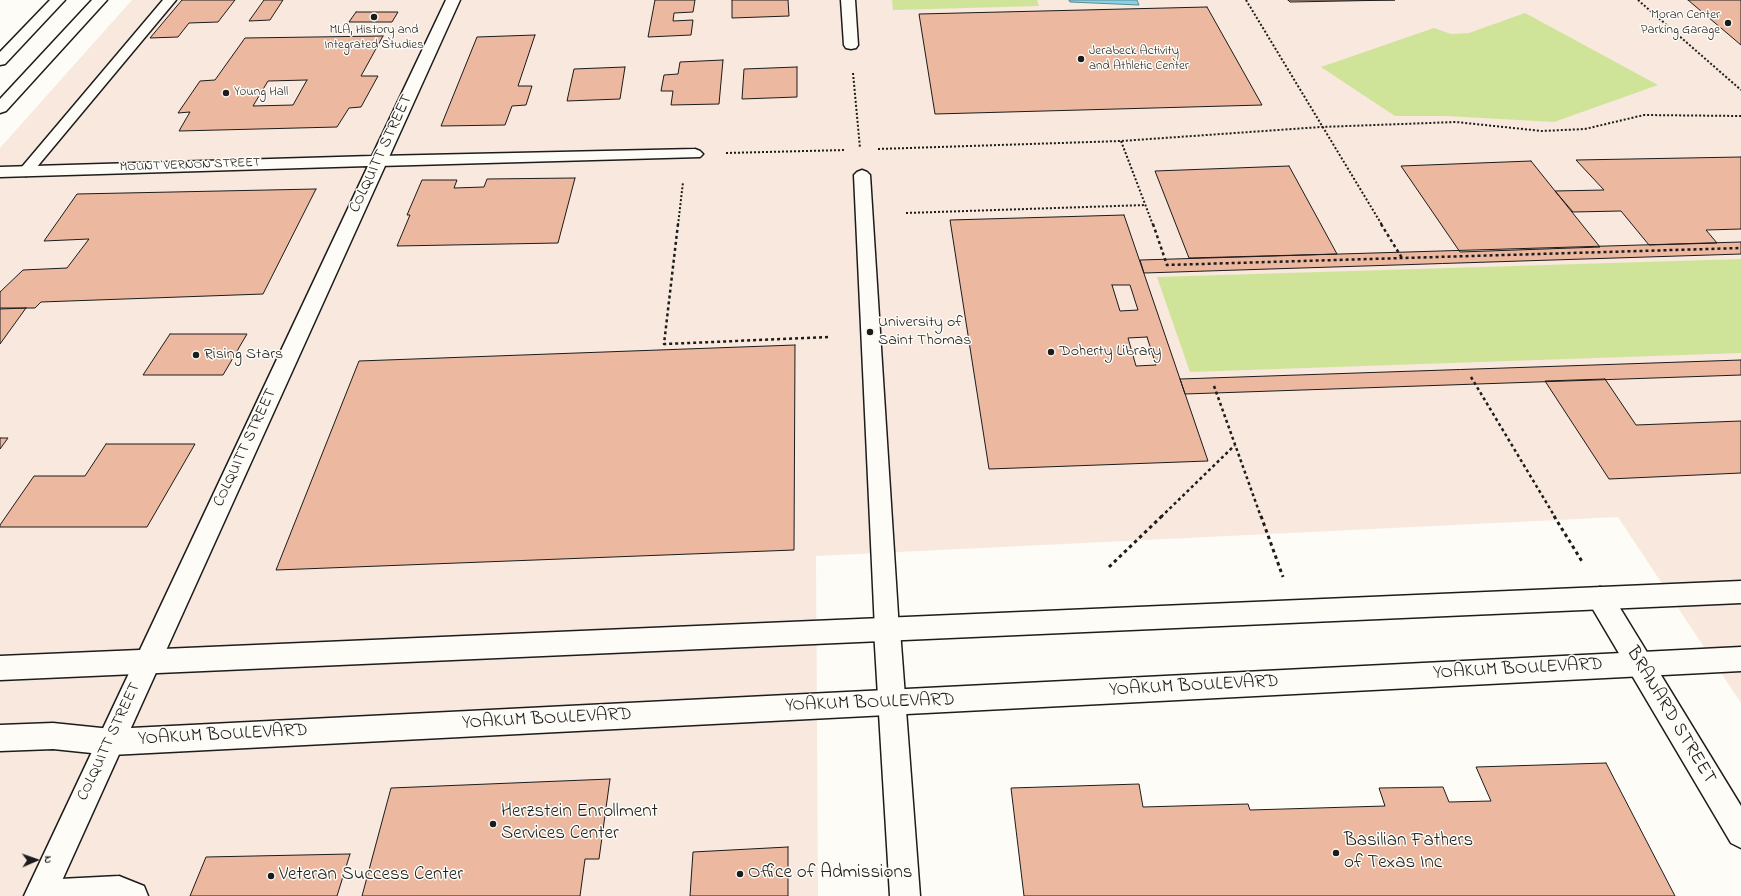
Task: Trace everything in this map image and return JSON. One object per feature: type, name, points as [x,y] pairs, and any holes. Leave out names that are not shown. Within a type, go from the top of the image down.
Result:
[{"type":"street","points":[[0,61],[58,0]]},
{"type":"street","points":[[0,108],[100,0]]},
{"type":"street","name":"COLQUITT STREET","points":[[40,895],[453,0]]},
{"type":"street","points":[[848,0],[851,45]]},
{"type":"street","name":"MOUNT VERNON STREET","points":[[0,172],[380,161]]},
{"type":"street","points":[[0,668],[1741,592]]},
{"type":"street","name":"BRANARD STREET","points":[[1600,598],[1741,832]]},
{"type":"street","points":[[887,630],[905,896]]},
{"type":"street","name":"YOAKUM BOULEVARD","points":[[0,738],[53,736],[111,742],[830,705],[892,704],[1639,664],[1741,660]]},
{"type":"lane","points":[[26,171],[170,0]]},
{"type":"lane","points":[[380,161],[695,154]]},
{"type":"lane","points":[[862,175],[887,630]]},
{"type":"lane","points":[[40,895],[119,890],[134,896]]},
{"type":"path","points":[[1246,0],[1321,127],[1402,259]]},
{"type":"path","points":[[1638,0],[1741,90]]},
{"type":"path","points":[[851,45],[862,175]]},
{"type":"path","points":[[695,154],[1121,141],[1321,127],[1456,122],[1542,131],[1585,129],[1644,116],[1741,116]]},
{"type":"path","points":[[1121,141],[1146,205],[1167,266],[1741,248]]},
{"type":"path","points":[[683,179],[664,344],[830,337]]},
{"type":"path","points":[[906,213],[1146,205]]},
{"type":"path","points":[[1471,377],[1576,550],[1600,598]]},
{"type":"path","points":[[1214,386],[1296,612]]},
{"type":"path","points":[[1109,568],[1235,445]]},
{"type":"shaded area","name":"University of Saint Thomas","points":[[132,0],[1741,0],[1741,703],[1618,517],[816,556],[818,896],[0,896],[0,148]]},
{"type":"green space","points":[[892,0],[1037,0],[1039,6],[893,10]]},
{"type":"green space","points":[[1525,13],[1658,85],[1554,122],[1446,116],[1395,116],[1321,67],[1434,28],[1451,34],[1469,33]]},
{"type":"green space","points":[[1741,259],[1741,353],[1190,372],[1157,277]]},
{"type":"water","points":[[1069,0],[1137,0],[1139,5],[1070,2]]},
{"type":"building","points":[[182,0],[235,0],[218,22],[189,23],[178,37],[150,38]]},
{"type":"building","points":[[264,0],[283,0],[270,20],[249,21]]},
{"type":"building","points":[[655,0],[695,0],[693,12],[674,13],[673,21],[693,20],[691,35],[648,37]]},
{"type":"building","points":[[732,0],[788,0],[789,16],[732,18]]},
{"type":"building","points":[[1288,0],[1395,0],[1290,2]]},
{"type":"building","name":"Moran Center Parking Garage","points":[[1688,0],[1741,0],[1741,45]]},
{"type":"building","name":"Jerabeck Activity and Athletic Center","points":[[1207,7],[1262,105],[935,114],[919,14]]},
{"type":"building","name":"MLA, History and Integrated Studies","points":[[356,12],[398,12],[392,22],[349,22]]},
{"type":"building","points":[[535,35],[518,86],[532,86],[526,105],[512,106],[505,125],[441,126],[477,37]]},
{"type":"building","name":"Young Hall","points":[[383,36],[361,76],[378,76],[361,107],[349,108],[337,127],[179,131],[190,112],[178,113],[200,81],[215,80],[245,38]],"holes":[[[307,80],[293,105],[253,106],[268,81]]]},
{"type":"building","points":[[723,60],[719,104],[671,105],[673,91],[661,91],[664,75],[678,74],[680,62]]},
{"type":"building","points":[[625,67],[620,99],[567,101],[574,69]]},
{"type":"building","points":[[797,67],[797,97],[742,99],[744,69]]},
{"type":"building","points":[[1741,157],[1741,229],[1706,230],[1717,243],[1649,245],[1621,211],[1573,212],[1555,191],[1604,190],[1576,160]]},
{"type":"building","points":[[1531,161],[1600,247],[1460,252],[1401,166]]},
{"type":"building","points":[[1289,166],[1337,254],[1189,258],[1155,171]]},
{"type":"building","points":[[575,178],[558,243],[397,246],[410,215],[407,215],[422,180],[457,180],[454,188],[484,187],[487,179]]},
{"type":"building","points":[[316,189],[263,294],[41,302],[35,308],[0,308],[0,292],[23,270],[67,268],[89,239],[44,241],[77,194]]},
{"type":"building","name":"Doherty Library","points":[[1124,215],[1208,461],[989,469],[950,220]],"holes":[[[1112,285],[1130,285],[1138,310],[1120,311]],[[1147,337],[1156,365],[1136,366],[1128,338]]]},
{"type":"building","points":[[1741,242],[1741,254],[1144,273],[1140,260]]},
{"type":"building","points":[[26,308],[0,344],[0,309]]},
{"type":"building","name":"Rising Stars","points":[[170,334],[247,334],[223,375],[143,375]]},
{"type":"building","points":[[795,345],[794,550],[276,570],[359,361]]},
{"type":"building","points":[[1741,360],[1741,375],[1185,394],[1180,379]]},
{"type":"building","points":[[1605,379],[1636,425],[1741,421],[1741,473],[1609,479],[1545,381]]},
{"type":"building","points":[[0,438],[8,438],[0,449]]},
{"type":"building","points":[[106,444],[195,444],[147,527],[0,527],[34,476],[85,476]]},
{"type":"building","name":"Basilian Fathers of Texas Inc","points":[[1606,763],[1675,896],[1024,896],[1011,788],[1139,784],[1143,807],[1248,804],[1250,810],[1385,806],[1379,788],[1443,787],[1449,802],[1491,801],[1476,767]]},
{"type":"building","name":"Herzstein Enrollment Services Center","points":[[610,779],[599,859],[585,859],[580,896],[362,896],[391,788]]},
{"type":"building","name":"Office of Admissions","points":[[788,847],[788,896],[690,896],[693,852]]},
{"type":"building","name":"Veteran Success Center","points":[[350,854],[337,896],[190,896],[206,857]]},
{"type":"place","name":"MLA, History and Integrated Studies","points":[[374,17]]},
{"type":"place","name":"Moran Center Parking Garage","points":[[1728,23]]},
{"type":"place","name":"Jerabeck Activity and Athletic Center","points":[[1081,59]]},
{"type":"place","name":"Young Hall","points":[[226,93]]},
{"type":"place","name":"University of Saint Thomas","points":[[870,332]]},
{"type":"place","name":"Doherty Library","points":[[1051,352]]},
{"type":"place","name":"Rising Stars","points":[[196,355]]},
{"type":"place","name":"Herzstein Enrollment Services Center","points":[[493,824]]},
{"type":"place","name":"Basilian Fathers of Texas Inc","points":[[1336,853]]},
{"type":"place","name":"Office of Admissions","points":[[740,874]]},
{"type":"place","name":"Veteran Success Center","points":[[271,876]]}]
